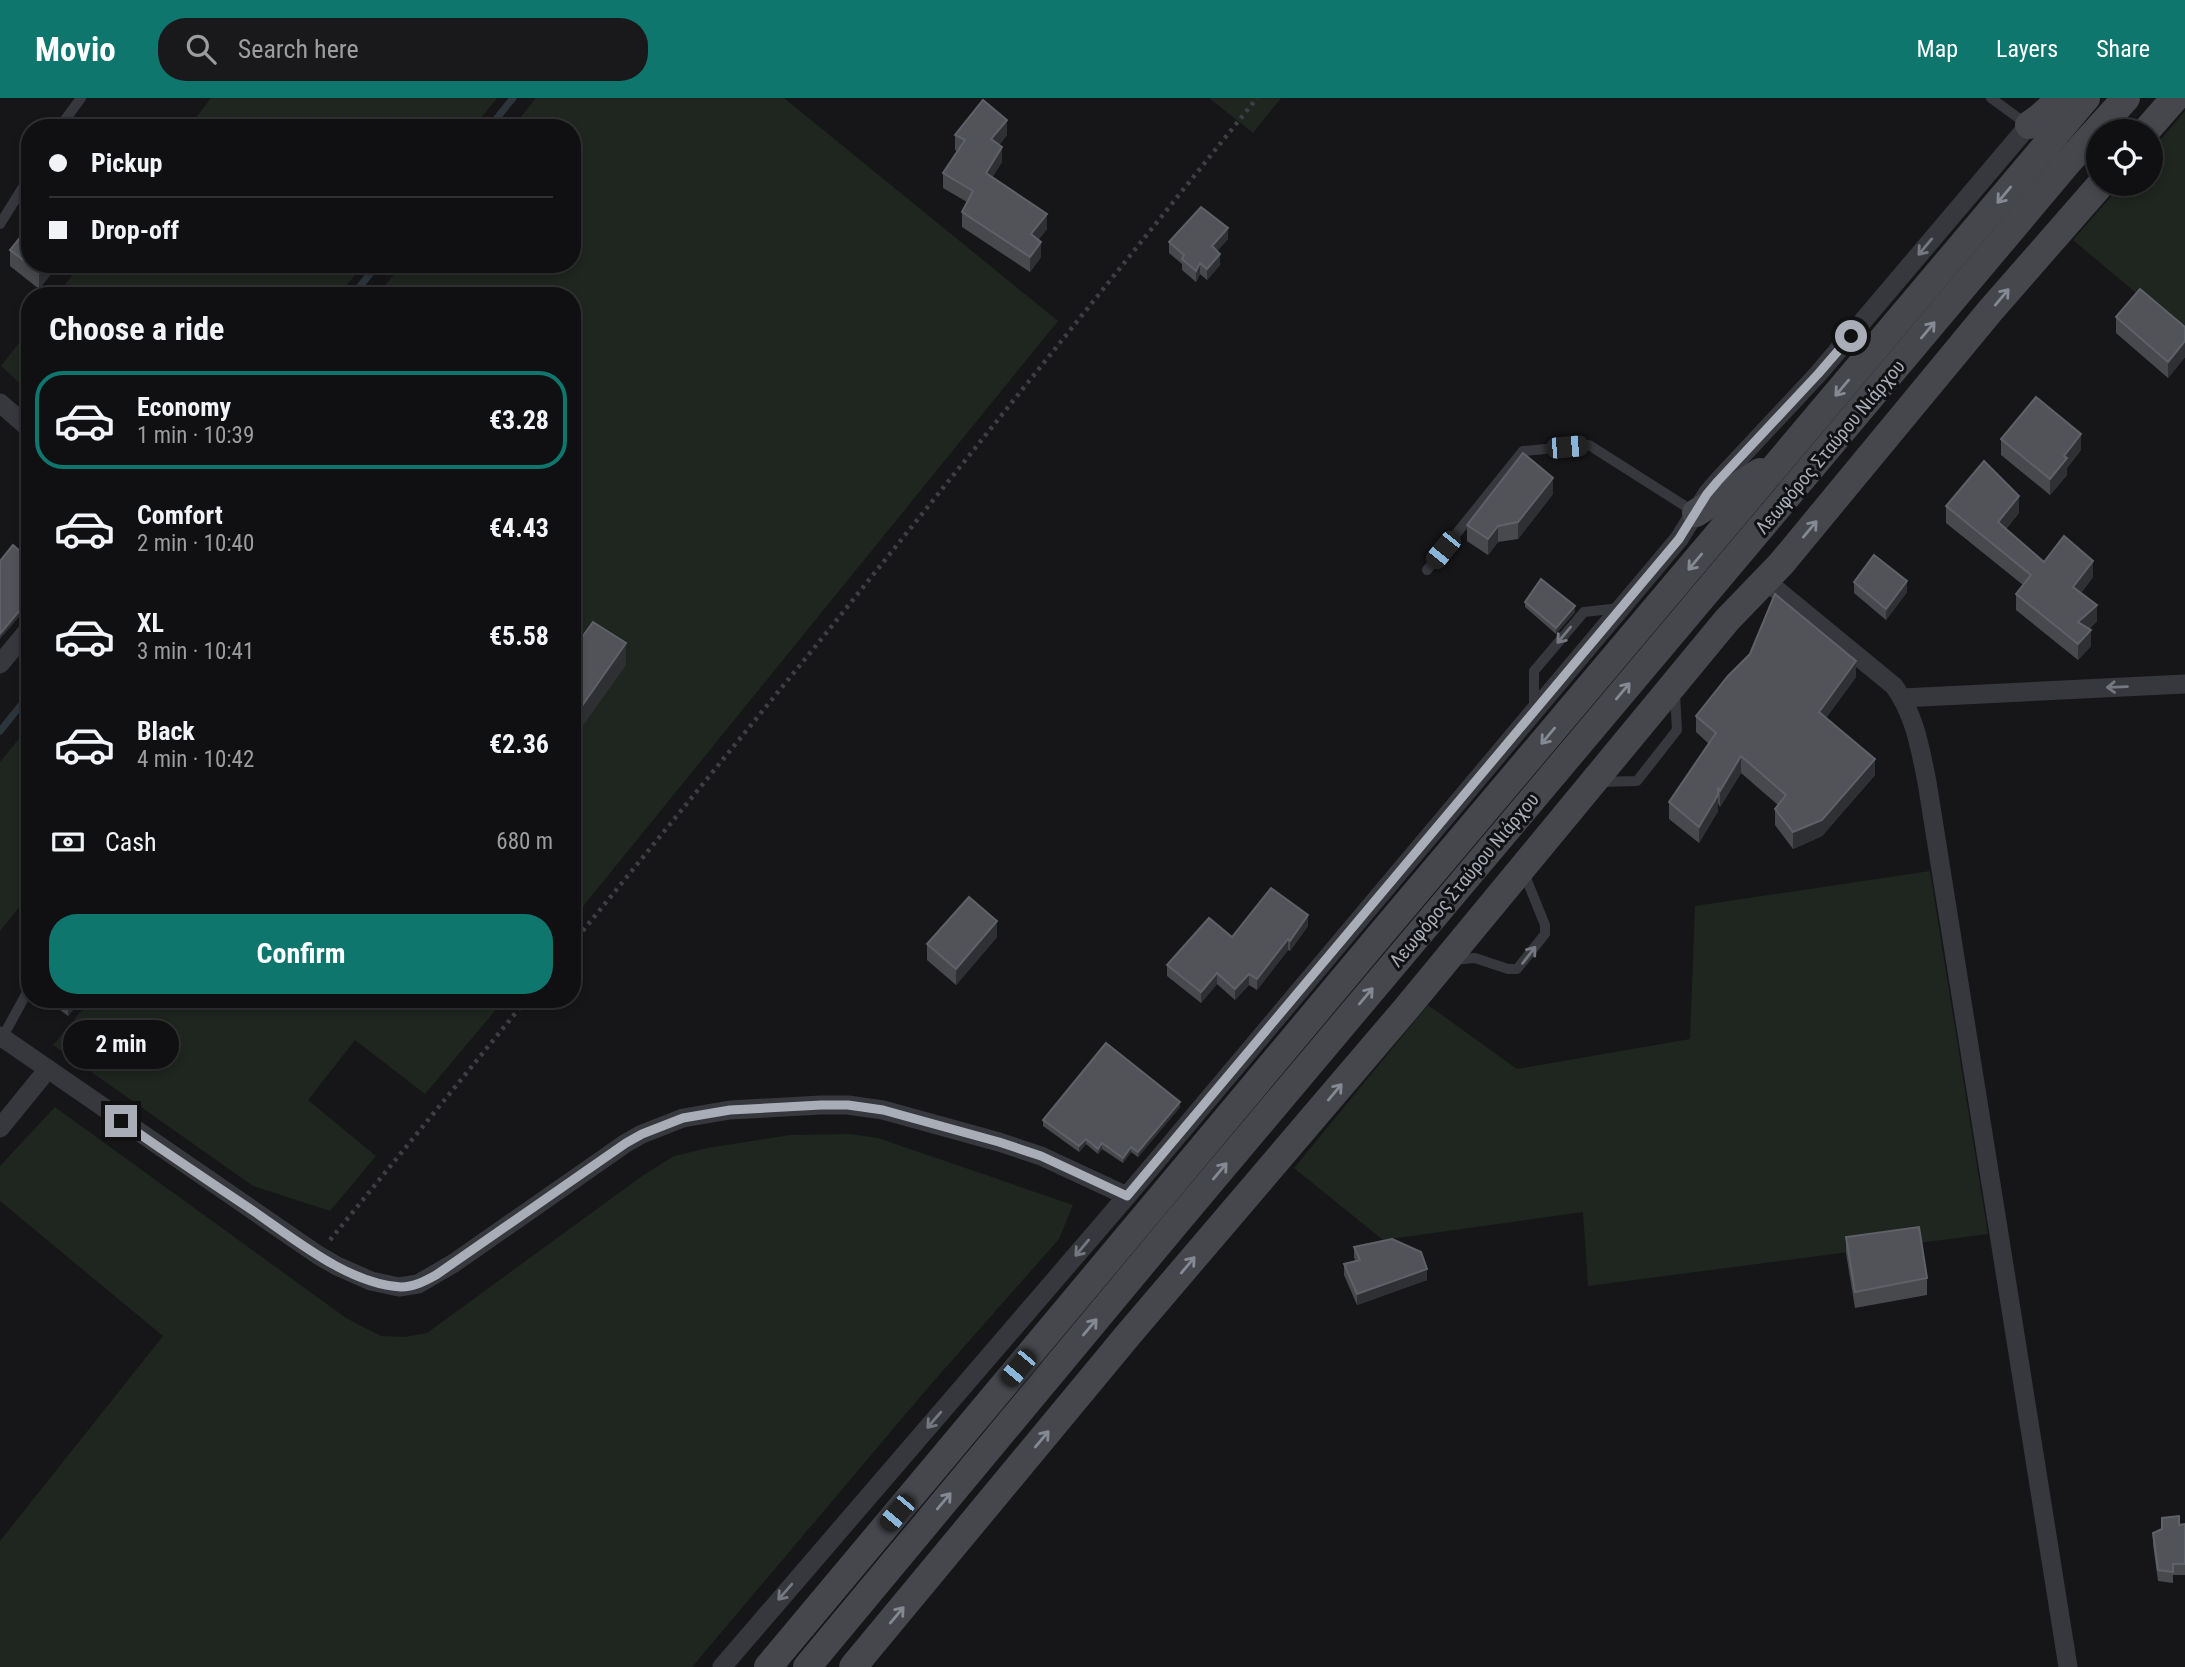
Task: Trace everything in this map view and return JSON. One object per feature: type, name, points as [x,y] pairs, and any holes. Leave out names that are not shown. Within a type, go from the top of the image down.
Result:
[{"type":"main road","points":[[2029,125],[2061,98]]},
{"type":"main road","name":"Λεωφόρος Σταύρου Νιάρχου","points":[[768,1667],[2086,98]]},
{"type":"main road","name":"Λεωφόρος Σταύρου Νιάρχου","points":[[807,1667],[1284,1094],[2069,161],[2126,98]]},
{"type":"main road","points":[[2157,119],[2175,98]]},
{"type":"main road","points":[[853,1667],[1727,620],[1789,554],[2009,289],[2090,196]]},
{"type":"main road","points":[[1696,513],[1741,482],[1781,461]]},
{"type":"main road","points":[[1759,531],[1759,566],[1765,580]]},
{"type":"main road","points":[[1284,1094],[1331,1065],[1411,978],[1445,961]]},
{"type":"street","points":[[722,1667],[1127,1196],[1679,539],[1707,494],[1818,374],[2029,125],[2044,98]]},
{"type":"street","points":[[0,403],[21,421]]},
{"type":"street","points":[[1765,580],[1888,681],[1902,698],[1918,736],[2068,1667]]},
{"type":"street","points":[[0,664],[21,639]]},
{"type":"street","points":[[1902,698],[2185,684]]},
{"type":"street","points":[[1,1037],[318,1255],[371,1281],[400,1287],[418,1284],[454,1263],[626,1143],[683,1118],[730,1110],[848,1105],[883,1110],[1041,1156],[1127,1196]]},
{"type":"street","points":[[0,1128],[48,1069]]},
{"type":"lane","points":[[66,119],[81,98]]},
{"type":"lane","points":[[1991,98],[2029,125]]},
{"type":"lane","points":[[0,224],[21,190]]},
{"type":"lane","points":[[1427,570],[1523,451],[1589,445],[1696,513]]},
{"type":"lane","points":[[1445,961],[1475,958],[1508,969],[1517,969],[1545,934],[1545,925],[1525,879],[1523,866]]},
{"type":"lane","points":[[1,1037],[21,1002]]},
{"type":"path","points":[[581,933],[823,638],[1257,98]]},
{"type":"path","points":[[318,1255],[520,1008]]},
{"type":"shaded area","points":[[211,98],[497,98],[480,119],[195,119]]},
{"type":"shaded area","points":[[536,98],[784,98],[1058,321],[581,909],[581,287],[384,287],[395,273],[581,273],[581,119],[519,119]]},
{"type":"shaded area","points":[[1209,98],[1281,98],[1253,133]]},
{"type":"shaded area","points":[[2185,111],[2185,334],[2073,240],[2112,196],[2163,196],[2163,137]]},
{"type":"shaded area","points":[[74,273],[357,273],[345,287],[63,287]]},
{"type":"shaded area","points":[[21,340],[21,384],[1,366]]},
{"type":"shaded area","points":[[21,736],[21,905],[0,931],[0,762]]},
{"type":"shaded area","points":[[1930,871],[1988,1234],[1588,1286],[1583,1212],[1383,1240],[1294,1168],[1428,1005],[1517,1069],[1690,1039],[1695,906]]},
{"type":"shaded area","points":[[84,1008],[497,1008],[425,1094],[355,1040],[308,1100],[376,1156],[330,1211],[253,1186],[53,1045]]},
{"type":"shaded area","points":[[55,1107],[346,1318],[381,1336],[405,1337],[427,1333],[642,1176],[674,1156],[708,1148],[790,1135],[850,1134],[878,1138],[1073,1205],[1059,1239],[926,1390],[692,1667],[0,1667],[0,1541],[163,1336],[0,1201],[0,1166]]},
{"type":"building","points":[[983,100],[1007,120],[991,139],[1002,147],[986,173],[1047,214],[1031,234],[1041,242],[1030,257],[962,212],[973,191],[943,173],[965,140],[955,135]]},
{"type":"building","points":[[1201,207],[1228,228],[1212,246],[1220,254],[1207,269],[1200,263],[1196,271],[1182,259],[1184,255],[1169,242]]},
{"type":"building","points":[[21,236],[21,258],[10,250]]},
{"type":"building","points":[[2140,289],[2185,327],[2185,341],[2168,362],[2116,317]]},
{"type":"building","points":[[2036,397],[2081,434],[2050,479],[2001,439]]},
{"type":"building","points":[[1523,453],[1553,478],[1518,522],[1498,526],[1488,539],[1467,525]]},
{"type":"building","points":[[1984,461],[2019,496],[1998,522],[2044,562],[2064,536],[2093,561],[2073,587],[2097,605],[2078,622],[2091,630],[2078,644],[2016,594],[2031,575],[1946,506]]},
{"type":"building","points":[[13,545],[21,552],[21,609],[0,634],[0,561]]},
{"type":"building","points":[[1874,555],[1907,581],[1886,609],[1854,582]]},
{"type":"building","points":[[1541,579],[1575,606],[1556,628],[1525,602]]},
{"type":"building","points":[[1775,594],[1856,661],[1819,712],[1875,759],[1822,820],[1793,832],[1775,809],[1786,795],[1741,756],[1720,791],[1718,787],[1718,795],[1699,827],[1669,802],[1716,733],[1696,716],[1728,676],[1750,654]]},
{"type":"building","points":[[593,622],[626,643],[581,707],[581,639]]},
{"type":"building","points":[[1271,888],[1308,915],[1290,941],[1288,939],[1257,979],[1249,974],[1235,989],[1217,973],[1201,992],[1167,965],[1209,918],[1232,937]]},
{"type":"building","points":[[969,897],[997,921],[956,969],[927,944]]},
{"type":"building","points":[[1106,1043],[1180,1102],[1138,1152],[1131,1147],[1123,1158],[1102,1143],[1098,1149],[1086,1139],[1079,1146],[1043,1120]]},
{"type":"building","points":[[1919,1227],[1927,1278],[1855,1292],[1846,1237]]},
{"type":"building","points":[[1392,1239],[1421,1252],[1427,1269],[1357,1294],[1344,1264],[1360,1260],[1354,1247]]},
{"type":"building","points":[[2179,1516],[2179,1525],[2185,1524],[2185,1564],[2173,1564],[2173,1572],[2158,1570],[2153,1533],[2162,1529],[2162,1518]]},
{"type":"waterway","points":[[496,119],[513,98]]},
{"type":"waterway","points":[[359,287],[371,273]]},
{"type":"waterway","points":[[0,731],[21,705]]},
{"type":"route","points":[[121,1121],[318,1255],[358,1276],[400,1287],[418,1284],[436,1275],[605,1156],[642,1134],[683,1118],[730,1110],[848,1105],[911,1116],[1041,1156],[1127,1196],[1679,539],[1707,494],[1851,336]]}]
